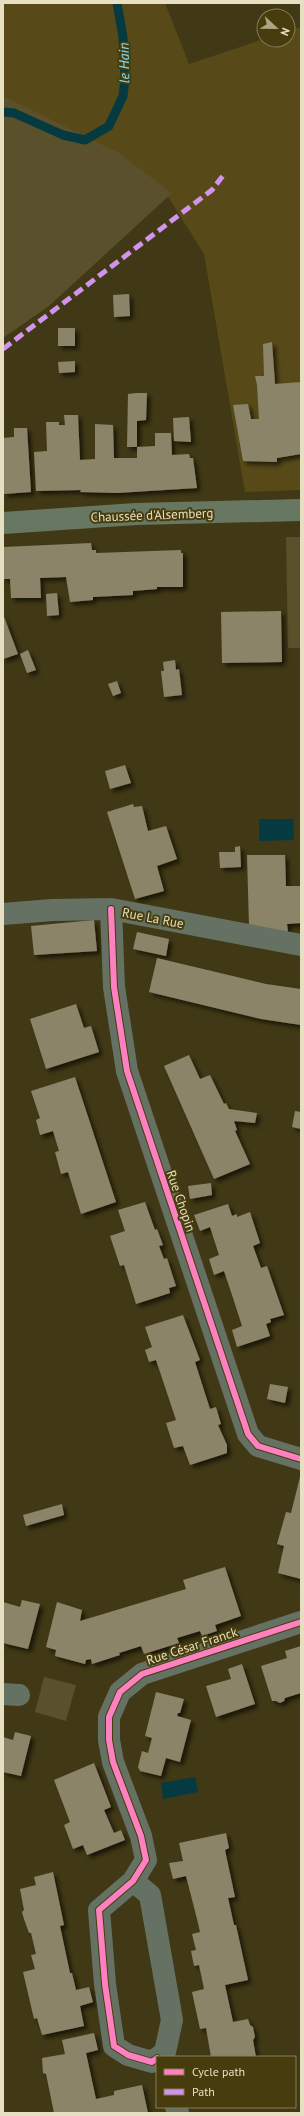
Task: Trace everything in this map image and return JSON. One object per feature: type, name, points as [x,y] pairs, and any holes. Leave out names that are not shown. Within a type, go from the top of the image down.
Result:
[{"type":"main road","name":"Chaussée d'Alsemberg","points":[[3,523],[136,514],[301,510]]},
{"type":"street","name":"Rue La Rue","points":[[3,914],[52,910],[111,910],[301,945]]},
{"type":"street","name":"Rue Chopin","points":[[111,910],[114,987],[127,1071],[248,1434],[258,1446],[301,1459]]},
{"type":"street","name":"Rue César Franck","points":[[133,1881],[146,1860],[141,1836],[113,1762],[109,1740],[109,1717],[120,1692],[142,1674],[301,1622]]},
{"type":"street","points":[[156,2059],[152,2062],[128,2055],[114,2046],[105,1984],[99,1910],[133,1881],[150,1895],[172,2020],[165,2052],[160,2056]]},
{"type":"shaded area","points":[[3,3],[165,3],[189,64],[256,42],[256,48],[296,48],[296,29],[301,27],[301,490],[245,492],[204,254],[165,192],[3,324]]},
{"type":"shaded area","points":[[3,96],[119,153],[172,193],[49,306],[3,338]]},
{"type":"shaded area","points":[[286,537],[301,537],[301,648],[288,648]]},
{"type":"shaded area","points":[[44,1677],[76,1685],[66,1721],[35,1712]]},
{"type":"water","points":[[259,819],[293,819],[294,840],[259,841]]},
{"type":"water","points":[[195,1777],[198,1792],[163,1799],[161,1783]]},
{"type":"building","points":[[129,294],[130,316],[114,317],[113,295]]},
{"type":"building","points":[[58,328],[75,328],[75,346],[58,346]]},
{"type":"building","points":[[272,342],[275,384],[301,382],[301,454],[277,458],[277,462],[243,461],[233,405],[248,404],[251,419],[259,419],[255,376],[264,376],[263,344]]},
{"type":"building","points":[[75,361],[75,372],[59,373],[58,362]]},
{"type":"building","points":[[147,393],[146,420],[137,421],[137,447],[127,447],[128,394]]},
{"type":"building","points":[[64,415],[78,415],[80,460],[95,459],[95,424],[113,425],[114,458],[137,458],[137,447],[155,446],[155,433],[171,433],[172,455],[189,454],[190,458],[193,458],[197,488],[117,493],[80,492],[81,490],[36,491],[34,452],[47,451],[46,422],[59,422],[59,425],[65,425]]},
{"type":"building","points":[[189,417],[191,442],[174,441],[173,418]]},
{"type":"building","points":[[14,428],[27,428],[31,492],[4,494],[3,438],[14,437]]},
{"type":"building","points":[[91,543],[92,550],[96,550],[96,553],[181,550],[181,553],[183,553],[183,587],[157,587],[157,589],[133,591],[133,595],[93,597],[93,600],[70,602],[66,577],[40,578],[41,598],[11,598],[10,579],[3,579],[3,547]]},
{"type":"building","points":[[57,593],[59,615],[47,616],[46,594]]},
{"type":"building","points":[[281,611],[282,662],[222,663],[221,612]]},
{"type":"building","points":[[3,614],[18,654],[3,659]]},
{"type":"building","points":[[28,650],[36,670],[27,673],[20,654]]},
{"type":"building","points":[[175,660],[176,670],[179,669],[182,695],[164,697],[161,671],[164,671],[163,662]]},
{"type":"building","points":[[117,681],[121,693],[113,696],[108,684]]},
{"type":"building","points":[[125,765],[131,783],[110,789],[105,771]]},
{"type":"building","points":[[133,804],[134,807],[142,806],[148,831],[166,826],[177,859],[157,866],[164,891],[135,899],[107,812]]},
{"type":"building","points":[[240,846],[241,867],[220,868],[219,852],[235,852],[235,847]]},
{"type":"building","points":[[247,855],[285,855],[286,886],[301,886],[301,923],[287,924],[288,932],[249,926]]},
{"type":"building","points":[[94,920],[97,951],[34,955],[31,926]]},
{"type":"building","points":[[137,932],[169,939],[166,956],[133,949]]},
{"type":"building","points":[[157,958],[266,984],[301,989],[301,1025],[261,1019],[149,992]]},
{"type":"building","points":[[76,1004],[84,1028],[91,1026],[99,1052],[46,1069],[30,1019]]},
{"type":"building","points":[[189,1055],[200,1079],[210,1075],[224,1104],[226,1103],[229,1109],[257,1113],[255,1123],[234,1121],[237,1130],[235,1131],[250,1164],[214,1179],[164,1066]]},
{"type":"building","points":[[75,1077],[116,1202],[81,1214],[68,1172],[61,1174],[55,1152],[59,1151],[53,1131],[40,1135],[36,1120],[40,1118],[31,1091]]},
{"type":"building","points":[[295,1111],[301,1112],[301,1129],[292,1127]]},
{"type":"building","points":[[211,1183],[212,1195],[190,1199],[188,1186]]},
{"type":"building","points":[[145,1202],[155,1230],[157,1229],[163,1245],[159,1246],[164,1259],[167,1258],[176,1286],[169,1288],[170,1293],[136,1304],[124,1265],[120,1266],[110,1236],[125,1231],[118,1210]]},
{"type":"building","points":[[228,1204],[232,1216],[237,1214],[237,1217],[250,1212],[260,1243],[253,1246],[261,1268],[267,1266],[284,1315],[270,1319],[271,1322],[266,1324],[270,1336],[237,1347],[232,1330],[242,1326],[224,1271],[214,1275],[209,1259],[219,1255],[210,1227],[200,1231],[194,1215]]},
{"type":"building","points":[[183,1315],[200,1360],[195,1362],[210,1409],[216,1407],[221,1424],[218,1425],[227,1445],[227,1453],[190,1465],[183,1446],[174,1448],[166,1423],[176,1420],[156,1360],[149,1362],[145,1350],[152,1347],[145,1327]]},
{"type":"building","points":[[270,1384],[288,1387],[285,1403],[267,1399]]},
{"type":"building","points":[[300,1477],[301,1579],[278,1573],[284,1546],[277,1544],[286,1512],[291,1513]]},
{"type":"building","points":[[62,1504],[64,1515],[26,1526],[23,1515]]},
{"type":"building","points":[[225,1567],[241,1616],[215,1625],[217,1631],[202,1636],[200,1631],[177,1638],[179,1643],[144,1654],[141,1646],[119,1653],[120,1655],[92,1664],[91,1659],[86,1660],[85,1664],[55,1656],[56,1650],[46,1647],[57,1602],[82,1610],[80,1621],[186,1589],[183,1580]]},
{"type":"building","points":[[22,1600],[40,1604],[28,1649],[3,1643],[3,1602],[20,1607]]},
{"type":"building","points":[[301,1646],[301,1693],[285,1698],[284,1701],[280,1703],[272,1701],[261,1666],[287,1658],[285,1651]]},
{"type":"building","points":[[242,1664],[255,1704],[216,1717],[206,1686],[231,1679],[228,1669]]},
{"type":"building","points":[[156,1692],[184,1699],[180,1713],[178,1713],[177,1716],[191,1720],[180,1762],[166,1758],[161,1776],[140,1771],[138,1767],[142,1751],[148,1753],[152,1738],[145,1736]]},
{"type":"building","points":[[15,1732],[31,1736],[21,1776],[3,1772],[3,1737],[13,1740]]},
{"type":"building","points":[[94,1763],[111,1807],[104,1810],[114,1833],[121,1830],[125,1840],[87,1855],[83,1845],[73,1849],[64,1825],[70,1822],[54,1780]]},
{"type":"building","points":[[226,1833],[229,1848],[225,1850],[235,1897],[228,1898],[234,1925],[236,1925],[248,1980],[225,1985],[233,2022],[248,2019],[250,2025],[253,2027],[255,2037],[253,2040],[256,2056],[211,2056],[206,2028],[200,2029],[192,1992],[204,1989],[199,1965],[194,1966],[191,1951],[196,1950],[192,1934],[200,1932],[186,1876],[173,1879],[169,1863],[183,1861],[179,1843]]},
{"type":"building","points":[[53,1872],[64,1925],[60,1926],[70,1973],[72,1973],[76,1990],[89,1987],[93,2002],[80,2006],[84,2026],[42,2035],[37,2018],[34,2019],[23,1972],[35,1969],[31,1955],[36,1954],[31,1933],[29,1933],[22,1912],[24,1910],[20,1889],[36,1885],[34,1877]]},
{"type":"building","points":[[94,2033],[98,2050],[86,2053],[96,2099],[114,2095],[114,2091],[142,2085],[148,2113],[54,2113],[46,2074],[43,2073],[42,2058],[65,2054],[62,2040]]},
{"type":"waterway","name":"le Hain","points":[[3,112],[14,113],[63,135],[85,140],[109,126],[123,96],[125,79],[123,37],[117,3]]},
{"type":"marked path","points":[[3,349],[212,190],[225,173]]},
{"type":"cycle path","points":[[111,909],[114,987],[127,1071],[248,1434],[258,1446],[301,1459]]},
{"type":"cycle path","points":[[156,2059],[152,2062],[128,2055],[114,2046],[105,1984],[99,1910],[133,1881],[146,1860],[141,1836],[113,1762],[109,1740],[109,1717],[120,1692],[142,1674],[301,1622]]}]
